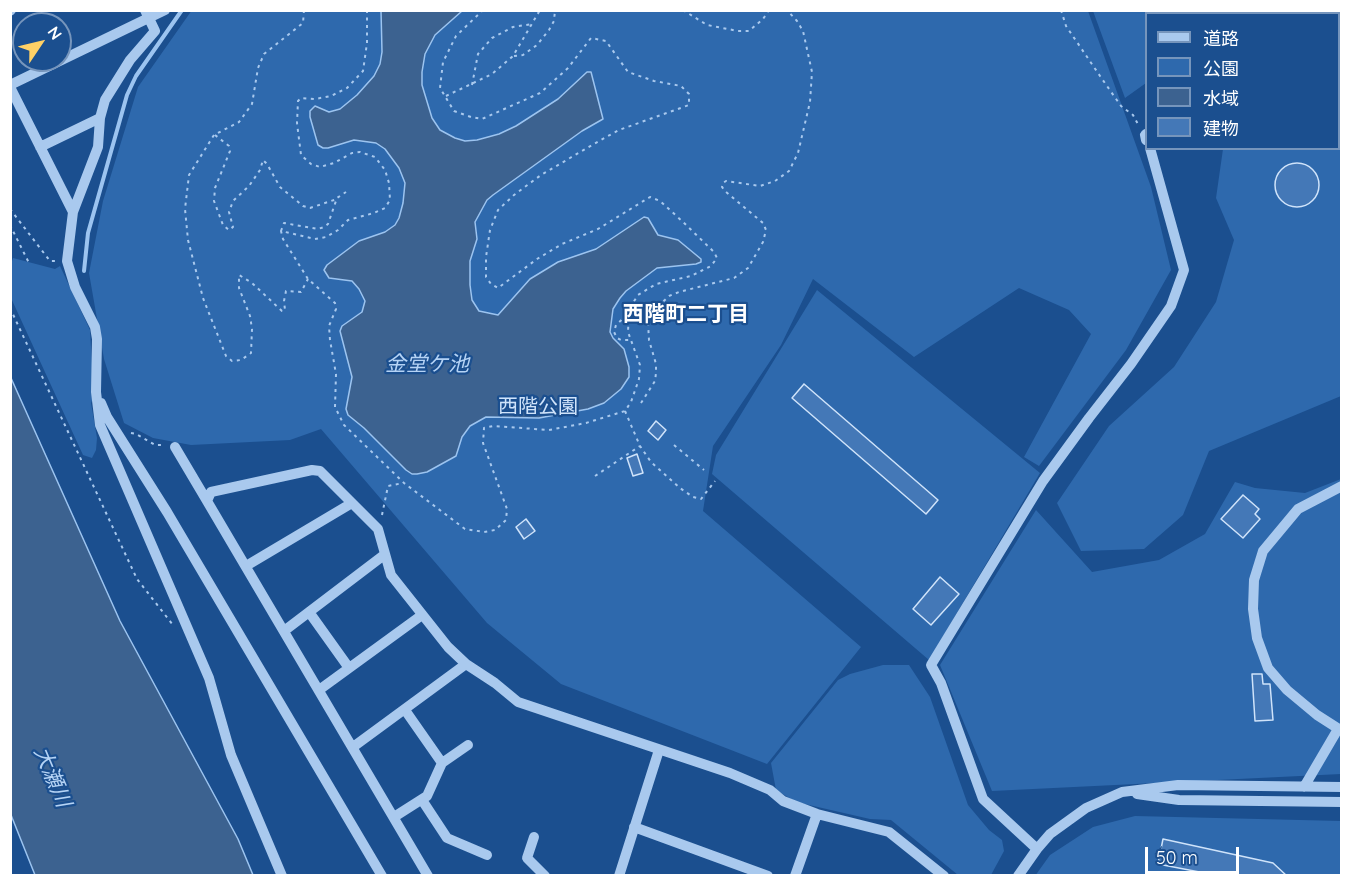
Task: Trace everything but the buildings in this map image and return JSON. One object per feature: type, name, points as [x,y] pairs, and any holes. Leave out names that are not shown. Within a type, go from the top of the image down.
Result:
[{"type":"street","points":[[73,212],[10,86],[147,15],[165,10]]},
{"type":"street","points":[[147,15],[155,31],[130,60],[105,100],[100,118],[98,147],[73,212],[67,261],[75,287],[95,327],[97,339],[96,392],[100,425],[209,678],[231,755],[282,876]]},
{"type":"street","points":[[40,147],[100,118]]},
{"type":"street","points":[[1037,849],[983,799],[941,683],[931,665],[1043,481],[1131,364],[1171,306],[1184,270],[1150,150]]},
{"type":"street","points":[[96,392],[117,432],[167,512],[382,876]]},
{"type":"street","points":[[175,447],[428,876]]},
{"type":"street","points":[[207,501],[211,492],[312,470],[320,471],[378,529],[391,575],[448,647],[466,664],[518,702],[730,772],[770,790],[783,801],[817,814],[889,832],[944,876]]},
{"type":"street","points":[[1305,787],[1340,730],[1317,715],[1287,690],[1268,668],[1257,638],[1253,609],[1254,579],[1263,551],[1298,509],[1341,486]]},
{"type":"street","points":[[246,566],[352,502]]},
{"type":"street","points":[[284,631],[384,555]]},
{"type":"street","points":[[309,612],[349,668]]},
{"type":"street","points":[[319,690],[422,615]]},
{"type":"street","points":[[353,747],[466,664]]},
{"type":"street","points":[[405,710],[442,763]]},
{"type":"street","points":[[394,817],[428,796],[442,763],[468,745]]},
{"type":"street","points":[[619,876],[659,750]]},
{"type":"street","points":[[1018,876],[1050,834],[1086,808],[1122,792],[1178,785],[1341,787]]},
{"type":"street","points":[[1122,792],[1179,800],[1341,802]]},
{"type":"street","points":[[422,800],[447,838],[487,855]]},
{"type":"street","points":[[795,876],[817,814]]},
{"type":"street","points":[[634,827],[768,876]]},
{"type":"street","points":[[534,837],[527,858],[545,876]]},
{"type":"path","points":[[304,10],[303,23],[264,54],[258,68],[252,104],[246,113],[239,122],[214,135],[189,175],[185,209],[188,240],[203,298],[226,356],[232,361],[241,360],[250,352],[252,329],[250,316],[239,288],[239,275],[252,283],[282,311],[285,310],[286,291],[301,292],[309,279]]},
{"type":"path","points":[[281,231],[315,239],[326,237],[348,220],[385,208],[390,200],[385,170],[375,157],[360,152],[352,153],[320,168],[301,155],[297,123],[298,101],[302,98],[315,99],[331,96],[347,88],[363,71],[367,43],[367,10]]},
{"type":"path","points":[[346,192],[340,194],[328,224],[324,227],[318,229],[284,222],[281,231],[292,255],[309,279],[335,303],[336,309],[329,326],[329,333],[336,374],[335,407],[344,425],[404,483],[465,528],[484,532],[495,530],[506,520],[507,509],[483,443],[484,428],[493,426],[549,430],[586,423],[625,411],[631,402],[639,379],[640,365],[628,332],[629,309],[638,295],[656,284],[691,276],[711,266],[717,258],[714,252],[660,201],[650,197],[598,229],[545,254],[498,288],[491,284],[486,277],[486,257],[490,230],[498,210],[542,175],[619,130],[689,105],[689,94],[681,86],[654,81],[628,72],[606,41],[591,38],[568,68],[540,93],[482,119],[454,111],[440,88],[443,62],[456,36],[483,10]]},
{"type":"path","points":[[445,96],[492,74],[513,56],[540,10]]},
{"type":"path","points":[[513,56],[523,55],[537,45],[554,21],[555,10]]},
{"type":"path","points":[[683,10],[706,25],[738,32],[749,31],[763,19],[768,10]]},
{"type":"path","points":[[641,403],[655,381],[656,364],[649,340],[648,323],[653,311],[669,296],[734,278],[748,268],[763,242],[766,230],[763,223],[726,192],[722,187],[723,183],[726,181],[760,186],[775,181],[789,171],[798,153],[810,102],[812,72],[803,31],[798,21],[787,10]]},
{"type":"path","points":[[1061,10],[1066,26],[1121,106],[1132,115],[1145,134]]},
{"type":"path","points":[[472,85],[478,54],[492,38],[513,27],[532,24]]},
{"type":"path","points":[[214,135],[229,146],[230,151],[215,188],[214,201],[223,225],[229,230],[233,227],[229,212],[233,201],[249,186],[260,170],[263,160],[280,187],[303,206],[310,208],[337,199]]},
{"type":"path","points":[[10,210],[50,261],[67,261]]},
{"type":"path","points":[[10,225],[29,263]]},
{"type":"path","points":[[10,308],[137,579],[174,627],[187,627]]},
{"type":"path","points":[[627,315],[616,325],[613,334],[621,340],[631,340]]},
{"type":"path","points":[[625,411],[640,446],[651,462],[667,477],[693,497],[701,499],[716,481]]},
{"type":"path","points":[[117,432],[136,434],[155,445],[175,447]]},
{"type":"path","points":[[674,445],[704,470]]},
{"type":"path","points":[[595,476],[640,446]]},
{"type":"path","points":[[378,529],[388,486],[404,483]]},
{"type":"green space","name":"西階公園","points":[[192,10],[1088,11],[1151,187],[1171,270],[1126,350],[1039,466],[1024,457],[1091,334],[1069,310],[1019,288],[914,357],[813,279],[781,345],[713,446],[703,511],[861,647],[767,764],[561,684],[487,623],[321,429],[290,440],[191,445],[153,438],[124,423],[104,359],[89,273],[103,201],[138,87]]},
{"type":"green space","points":[[1093,11],[1218,12],[1145,12],[1145,84],[1125,98]]},
{"type":"green space","points":[[1340,88],[1341,396],[1209,451],[1183,515],[1144,549],[1081,551],[1057,503],[1109,426],[1174,367],[1216,302],[1234,240],[1216,198],[1223,150],[1340,150]]},
{"type":"green space","points":[[13,258],[55,269],[60,266],[90,330],[94,396],[91,403],[97,438],[96,450],[92,458],[83,455],[11,298]]},
{"type":"green space","points":[[817,290],[1040,473],[929,660],[712,474],[716,455]]},
{"type":"green space","points":[[1341,479],[1341,774],[992,791],[940,665],[1036,510],[1092,572],[1159,560],[1205,534],[1235,482],[1255,488],[1305,493]]},
{"type":"green space","points":[[883,665],[909,665],[930,697],[968,805],[989,830],[1002,840],[1004,851],[991,875],[958,875],[891,820],[870,819],[796,802],[776,790],[771,763],[838,680],[850,674]]},
{"type":"green space","points":[[1135,816],[1341,821],[1341,875],[1035,876],[1050,855],[1093,827]]},
{"type":"water","name":"金堂ケ池","points":[[381,11],[462,11],[435,35],[425,54],[422,85],[432,118],[440,130],[465,141],[499,134],[516,126],[558,99],[587,72],[591,72],[603,119],[582,131],[493,195],[487,200],[475,222],[477,239],[470,261],[470,285],[472,300],[479,311],[498,315],[530,279],[558,262],[596,249],[644,217],[648,218],[658,235],[678,240],[701,259],[701,262],[696,264],[657,268],[620,298],[613,309],[610,332],[624,349],[629,377],[621,389],[604,403],[588,409],[539,418],[486,417],[470,426],[462,437],[456,456],[427,472],[417,474],[406,470],[348,415],[346,409],[352,377],[340,331],[342,326],[362,312],[365,301],[352,281],[329,278],[324,270],[327,265],[359,241],[385,232],[395,225],[403,203],[405,183],[399,168],[385,149],[376,143],[354,140],[328,148],[318,145],[310,117],[310,111],[315,106],[329,112],[340,109],[374,76],[380,64],[382,52]]},
{"type":"water","name":"大瀬川","points":[[11,378],[120,621],[238,839],[253,875],[35,875],[11,815]]},
{"type":"waterway","points":[[84,271],[88,233],[127,95],[136,76],[182,10]]},
{"type":"district","name":"西階町二丁目","points":[[686,315]]}]
